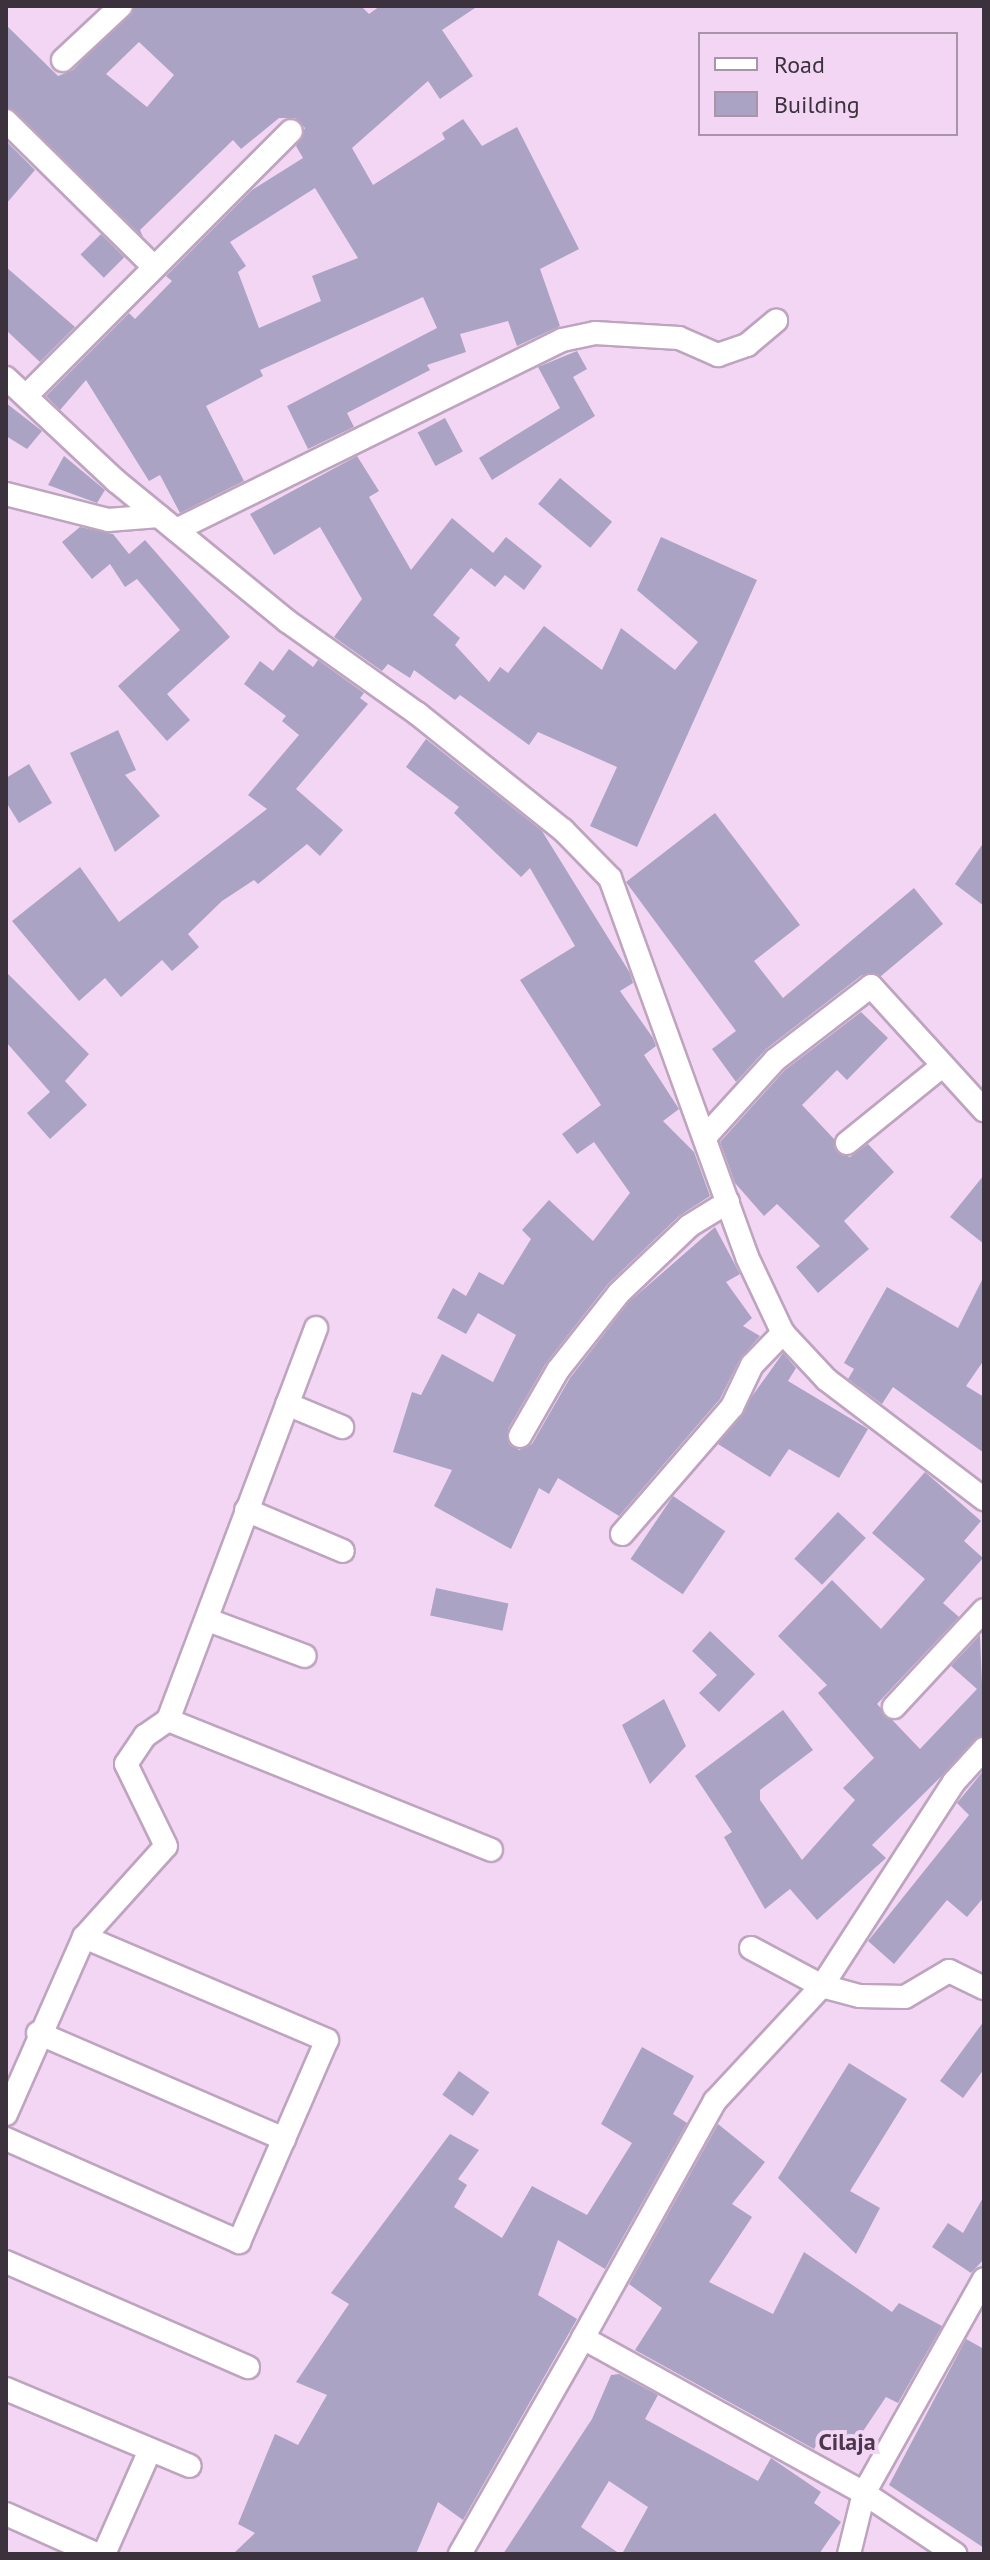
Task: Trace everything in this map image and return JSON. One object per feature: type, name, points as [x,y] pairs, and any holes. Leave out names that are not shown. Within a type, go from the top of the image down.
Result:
[{"type":"street","points":[[63,60],[121,6]]},
{"type":"street","points":[[6,121],[154,267]]},
{"type":"street","points":[[27,395],[291,131]]},
{"type":"street","points":[[6,494],[108,520],[167,523],[243,502],[562,340],[595,333],[679,338],[718,355],[747,345],[776,321]]},
{"type":"street","points":[[6,378],[167,523],[287,621],[418,714],[563,830],[610,878],[728,1202],[783,1333],[827,1380],[984,1499]]},
{"type":"street","points":[[705,1137],[775,1060],[871,986],[984,1110]]},
{"type":"street","points":[[847,1143],[942,1066]]},
{"type":"street","points":[[520,1436],[558,1370],[629,1282],[689,1226],[728,1202]]},
{"type":"street","points":[[6,2114],[38,2033],[84,1937],[166,1846],[126,1764],[145,1736],[168,1720],[316,1328]]},
{"type":"street","points":[[622,1534],[732,1407],[752,1365],[783,1333]]},
{"type":"street","points":[[287,1404],[342,1427]]},
{"type":"street","points":[[246,1510],[343,1551]]},
{"type":"street","points":[[894,1707],[984,1610]]},
{"type":"street","points":[[208,1620],[305,1656]]},
{"type":"street","points":[[168,1720],[491,1850]]},
{"type":"street","points":[[460,2554],[715,2101],[822,1986],[954,1782],[984,1749]]},
{"type":"street","points":[[6,2139],[239,2242],[327,2040],[84,1937]]},
{"type":"street","points":[[751,1948],[822,1986],[860,1996],[905,1997],[949,1971],[984,1988]]},
{"type":"street","points":[[38,2033],[284,2139]]},
{"type":"street","points":[[6,2262],[248,2367]]},
{"type":"street","points":[[849,2554],[864,2493],[984,2279]]},
{"type":"street","points":[[583,2338],[864,2493],[955,2554]]},
{"type":"street","points":[[6,2389],[190,2466]]},
{"type":"street","points":[[104,2554],[150,2450]]},
{"type":"street","points":[[6,2514],[96,2554]]},
{"type":"building","points":[[135,6],[361,6],[369,14],[380,6],[478,6],[442,30],[473,76],[440,99],[428,81],[352,148],[373,185],[445,139],[442,133],[463,119],[482,146],[517,127],[579,249],[540,269],[560,326],[517,346],[508,321],[460,334],[466,352],[427,365],[430,370],[347,413],[354,427],[308,449],[287,406],[437,328],[423,297],[260,370],[263,376],[206,406],[244,481],[180,513],[160,475],[149,481],[86,380],[60,410],[46,396],[129,313],[135,319],[172,281],[166,276],[252,190],[303,158],[296,146],[305,128],[295,118],[279,118],[241,149],[233,140],[140,230],[143,237],[6,107],[6,25],[58,76],[73,70]],"holes":[[[139,42],[174,75],[147,107],[106,74]],[[315,188],[358,258],[312,276],[321,301],[259,328],[238,272],[246,266],[230,242]]]},
{"type":"building","points":[[6,141],[35,170],[6,204]]},
{"type":"building","points":[[101,234],[124,257],[104,278],[80,255]]},
{"type":"building","points":[[6,267],[75,327],[40,362],[6,330]]},
{"type":"building","points":[[577,351],[587,369],[573,377],[595,416],[492,480],[479,458],[560,408],[538,367]]},
{"type":"building","points":[[6,403],[42,431],[27,449],[6,436]]},
{"type":"building","points":[[445,418],[463,452],[435,466],[418,433]]},
{"type":"building","points":[[64,456],[105,490],[97,503],[48,485]]},
{"type":"building","points":[[357,456],[379,491],[369,497],[411,570],[452,518],[493,553],[506,537],[542,566],[524,590],[505,575],[495,587],[471,568],[433,615],[460,638],[455,645],[489,682],[500,667],[508,673],[544,626],[602,670],[621,628],[675,670],[698,642],[637,590],[661,537],[757,580],[637,847],[590,826],[617,767],[538,732],[529,745],[460,695],[455,700],[414,670],[410,678],[388,664],[382,671],[334,637],[362,599],[320,527],[274,555],[250,514]]},
{"type":"building","points":[[560,478],[612,522],[590,548],[538,504]]},
{"type":"building","points":[[80,527],[113,534],[129,554],[145,540],[230,637],[167,694],[190,720],[167,741],[118,686],[180,630],[137,579],[125,587],[110,564],[92,579],[62,542]]},
{"type":"building","points":[[289,649],[313,667],[318,660],[364,693],[360,698],[368,704],[296,789],[343,830],[320,856],[307,844],[258,884],[254,880],[222,901],[188,934],[199,947],[172,971],[162,960],[121,997],[105,978],[79,1001],[12,921],[80,867],[119,922],[267,809],[248,795],[299,735],[282,721],[286,716],[244,684],[260,661],[273,671]]},
{"type":"building","points":[[118,730],[136,770],[125,775],[160,816],[115,852],[70,753]]},
{"type":"building","points":[[426,739],[542,831],[630,973],[633,983],[620,991],[653,1038],[656,1046],[644,1055],[679,1109],[663,1121],[694,1152],[710,1196],[679,1216],[608,1284],[546,1363],[508,1429],[508,1442],[519,1450],[532,1444],[570,1378],[629,1302],[715,1227],[740,1274],[726,1282],[752,1318],[743,1326],[760,1336],[740,1359],[720,1399],[619,1516],[558,1478],[549,1494],[539,1488],[511,1549],[434,1506],[452,1470],[393,1452],[412,1392],[421,1395],[442,1354],[493,1382],[516,1335],[478,1313],[466,1334],[437,1318],[453,1288],[466,1296],[479,1272],[503,1285],[531,1239],[522,1230],[549,1200],[593,1241],[630,1193],[594,1142],[577,1154],[562,1134],[601,1105],[520,980],[575,946],[530,868],[521,877],[454,813],[459,807],[406,767]]},
{"type":"building","points":[[29,764],[52,803],[19,823],[6,802],[6,778]]},
{"type":"building","points":[[715,813],[800,925],[754,961],[783,998],[914,888],[943,924],[881,976],[862,975],[766,1049],[736,1082],[712,1049],[736,1031],[626,882]]},
{"type":"building","points":[[984,842],[984,906],[955,884]]},
{"type":"building","points":[[6,972],[89,1054],[65,1081],[87,1105],[50,1139],[27,1113],[50,1092],[6,1042]]},
{"type":"building","points":[[861,1012],[888,1038],[847,1080],[837,1070],[802,1105],[834,1139],[837,1152],[850,1157],[868,1144],[894,1172],[844,1221],[869,1249],[818,1293],[796,1267],[820,1246],[777,1204],[764,1216],[735,1183],[720,1142],[785,1070]]},
{"type":"building","points":[[984,1175],[984,1244],[950,1217]]},
{"type":"building","points":[[984,1276],[984,1360],[966,1386],[984,1397],[984,1453],[893,1387],[882,1404],[848,1379],[854,1369],[844,1363],[887,1287],[958,1328]]},
{"type":"building","points":[[783,1353],[796,1368],[788,1381],[868,1429],[839,1478],[789,1449],[770,1477],[718,1444]]},
{"type":"building","points":[[925,1472],[981,1521],[964,1541],[983,1558],[943,1603],[959,1617],[877,1704],[920,1749],[977,1689],[951,1666],[980,1635],[984,1734],[872,1845],[886,1858],[817,1920],[790,1889],[765,1909],[724,1837],[732,1832],[695,1776],[783,1710],[813,1750],[760,1790],[760,1800],[802,1860],[855,1800],[843,1788],[874,1758],[818,1693],[827,1685],[778,1636],[832,1580],[881,1629],[925,1579],[872,1533]]},
{"type":"building","points":[[673,1496],[725,1531],[683,1594],[631,1559]]},
{"type":"building","points":[[838,1512],[866,1538],[822,1585],[794,1559]]},
{"type":"building","points":[[436,1588],[508,1603],[503,1631],[430,1615]]},
{"type":"building","points":[[710,1631],[755,1674],[719,1712],[699,1693],[717,1675],[692,1651]]},
{"type":"building","points":[[664,1699],[686,1746],[650,1784],[622,1725]]},
{"type":"building","points":[[984,1770],[984,1897],[967,1917],[947,1900],[894,1964],[868,1941],[969,1815],[957,1803]]},
{"type":"building","points":[[984,2021],[984,2069],[963,2098],[940,2081]]},
{"type":"building","points":[[642,2047],[694,2076],[673,2114],[687,2123],[605,2269],[558,2240],[538,2295],[577,2319],[463,2520],[438,2502],[416,2554],[233,2554],[255,2533],[238,2524],[275,2434],[298,2445],[327,2395],[296,2382],[349,2304],[331,2293],[450,2134],[479,2150],[458,2179],[467,2185],[454,2207],[502,2238],[532,2186],[587,2215],[632,2143],[601,2124]]},
{"type":"building","points":[[849,2063],[907,2099],[850,2191],[880,2208],[856,2254],[778,2178]]},
{"type":"building","points":[[459,2071],[489,2092],[473,2116],[442,2095]]},
{"type":"building","points":[[718,2124],[765,2162],[732,2204],[752,2217],[709,2282],[773,2314],[804,2252],[892,2312],[899,2303],[942,2326],[898,2403],[886,2397],[849,2452],[822,2435],[814,2449],[635,2350],[662,2308],[629,2284]]},
{"type":"building","points":[[984,2196],[984,2259],[971,2273],[932,2247],[948,2223],[963,2233]]},
{"type":"building","points":[[966,2339],[984,2349],[984,2548],[889,2485]]},
{"type":"building","points":[[619,2374],[658,2395],[645,2419],[758,2481],[771,2458],[821,2492],[814,2503],[841,2522],[819,2554],[622,2554],[648,2507],[609,2481],[581,2527],[620,2554],[503,2554],[592,2419],[611,2375]]},
{"type":"district","name":"Cilaja","points":[[847,2442]]}]
